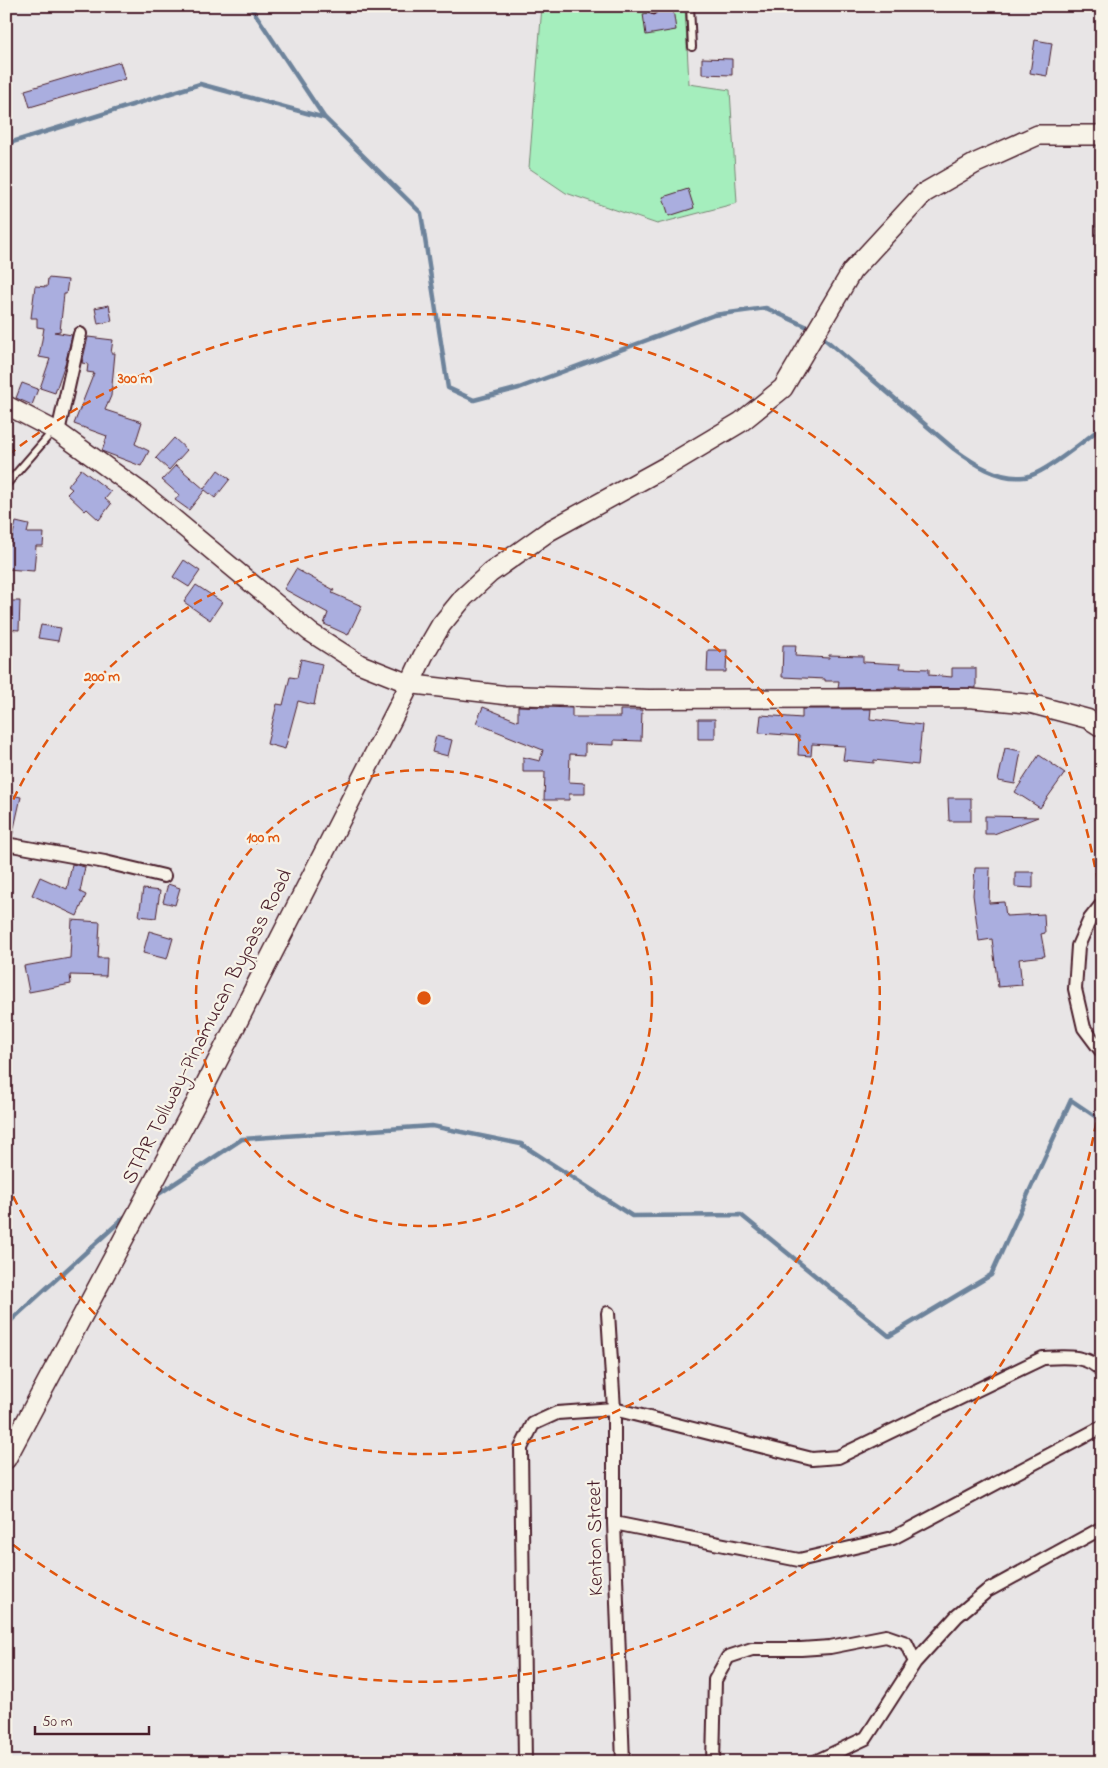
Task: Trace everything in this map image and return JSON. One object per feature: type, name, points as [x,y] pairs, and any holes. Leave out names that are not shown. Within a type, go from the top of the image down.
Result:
[{"type":"main road","name":"STAR Tollway-Pinamucan Bypass Road","points":[[6,1459],[196,1103],[424,656],[442,625],[464,597],[490,573],[549,530],[741,422],[783,388],[852,271],[924,193],[976,162],[1038,135],[1102,135]]},
{"type":"street","points":[[56,431],[80,334]]},
{"type":"street","points":[[6,405],[56,431],[144,494],[310,632],[360,664],[410,684],[504,695],[650,699],[968,698],[1032,704],[1088,720],[1102,728]]},
{"type":"street","points":[[6,844],[105,862],[164,876]]},
{"type":"street","points":[[1102,904],[1090,920],[1078,946],[1075,989],[1084,1028],[1102,1052]]},
{"type":"street","name":"Kenton Street","points":[[608,1313],[614,1409],[614,1523],[623,1762]]},
{"type":"street","points":[[525,1762],[521,1448],[533,1424],[557,1413],[614,1409],[812,1459],[838,1457],[1043,1358],[1070,1356],[1096,1364],[1102,1372]]},
{"type":"street","points":[[614,1523],[799,1560],[893,1538],[1102,1427]]},
{"type":"street","points":[[816,1762],[866,1738],[915,1662],[957,1616],[987,1591],[1102,1528]]},
{"type":"street","points":[[713,1762],[715,1680],[728,1657],[752,1649],[830,1647],[886,1636],[906,1643],[915,1662]]},
{"type":"lane","points":[[690,6],[692,47]]},
{"type":"lane","points":[[1101,254],[1102,23]]},
{"type":"lane","points":[[6,485],[56,431]]},
{"type":"green space","points":[[542,6],[685,6],[689,84],[730,90],[737,203],[657,224],[566,193],[529,168]]},
{"type":"building","points":[[673,9],[676,30],[646,35],[643,14],[649,13],[654,15],[658,11]]},
{"type":"building","points":[[1035,40],[1052,43],[1047,76],[1030,73]]},
{"type":"building","points":[[702,58],[732,59],[732,75],[702,74]]},
{"type":"building","points":[[120,62],[125,79],[30,107],[25,90]]},
{"type":"building","points":[[688,189],[694,208],[669,216],[663,197]]},
{"type":"building","points":[[48,278],[68,280],[66,294],[64,294],[60,331],[54,332],[72,335],[66,361],[55,393],[40,388],[50,359],[39,357],[44,328],[37,327],[37,318],[31,318],[35,286],[47,287]]},
{"type":"building","points":[[109,305],[112,321],[98,324],[95,308]]},
{"type":"building","points":[[88,337],[113,340],[111,353],[115,353],[111,396],[105,410],[142,422],[135,444],[149,451],[141,466],[102,451],[107,436],[74,424],[94,373],[87,372],[88,364],[82,363]]},
{"type":"building","points":[[22,383],[38,389],[32,405],[16,398]]},
{"type":"building","points":[[174,438],[187,450],[169,470],[156,458]]},
{"type":"building","points":[[176,465],[204,489],[218,470],[230,479],[215,498],[205,490],[189,510],[175,500],[179,495],[162,480]]},
{"type":"building","points":[[81,469],[111,492],[105,499],[111,504],[99,520],[87,509],[85,511],[67,494],[72,489],[68,486]]},
{"type":"building","points":[[16,522],[29,525],[27,533],[44,533],[43,546],[36,546],[34,571],[6,569],[6,545],[10,546]]},
{"type":"building","points":[[184,560],[200,571],[189,587],[173,577]]},
{"type":"building","points":[[296,569],[334,590],[332,593],[362,606],[348,635],[324,624],[328,613],[284,589]]},
{"type":"building","points":[[196,585],[222,602],[210,620],[184,602]]},
{"type":"building","points":[[6,601],[20,601],[19,630],[6,629]]},
{"type":"building","points":[[41,625],[61,628],[58,641],[38,638]]},
{"type":"building","points":[[783,645],[796,645],[795,656],[829,658],[829,655],[863,656],[863,662],[901,664],[900,668],[929,669],[929,675],[952,677],[952,668],[976,668],[976,688],[838,688],[839,681],[782,677]]},
{"type":"building","points":[[708,650],[727,650],[726,672],[707,672]]},
{"type":"building","points":[[301,659],[322,664],[314,705],[298,701],[285,749],[267,744],[277,704],[283,705],[290,677],[297,678]]},
{"type":"building","points":[[518,706],[572,708],[572,717],[620,717],[620,710],[642,710],[641,741],[614,740],[614,745],[585,744],[585,755],[570,754],[569,782],[585,783],[585,794],[569,794],[569,800],[544,800],[545,772],[523,772],[523,757],[540,761],[543,750],[476,723],[483,707],[518,721]]},
{"type":"building","points":[[802,709],[871,709],[870,719],[922,725],[918,765],[874,760],[874,763],[843,760],[845,746],[812,744],[811,756],[798,755],[799,736],[759,733],[761,715],[802,718]]},
{"type":"building","points":[[698,719],[715,719],[715,739],[698,739]]},
{"type":"building","points":[[436,736],[452,740],[448,756],[432,752]]},
{"type":"building","points":[[1005,748],[1021,751],[1015,784],[998,781]]},
{"type":"building","points":[[1039,755],[1065,773],[1040,808],[1015,792]]},
{"type":"building","points":[[6,794],[21,797],[12,837],[6,836]]},
{"type":"building","points":[[948,798],[971,798],[971,821],[949,821]]},
{"type":"building","points":[[985,816],[1038,817],[994,834],[985,834]]},
{"type":"building","points":[[72,864],[85,867],[80,892],[86,895],[77,916],[32,895],[40,877],[67,889]]},
{"type":"building","points":[[975,868],[990,868],[989,903],[1004,902],[1006,916],[1044,914],[1045,933],[1041,934],[1045,956],[1019,959],[1022,985],[998,987],[992,939],[979,941],[973,895]]},
{"type":"building","points":[[1015,872],[1033,872],[1033,888],[1015,887]]},
{"type":"building","points":[[168,884],[180,888],[175,905],[163,902]]},
{"type":"building","points":[[143,889],[160,891],[156,918],[139,916]]},
{"type":"building","points":[[72,920],[100,922],[98,958],[107,958],[106,976],[70,975],[71,984],[29,992],[24,966],[70,958]]},
{"type":"building","points":[[149,931],[173,938],[167,959],[143,953]]},
{"type":"waterway","points":[[250,6],[324,117]]},
{"type":"waterway","points":[[6,144],[200,84],[325,118],[421,213],[448,388],[474,400],[519,388],[714,315],[766,308],[812,329]]},
{"type":"waterway","points":[[820,335],[954,449],[969,460],[995,473],[1014,477],[1032,475],[1064,456],[1102,427]]},
{"type":"waterway","points":[[154,1197],[242,1139],[432,1126],[521,1144],[632,1216],[741,1215],[889,1336],[991,1275],[1071,1100],[1102,1121]]},
{"type":"waterway","points":[[6,1325],[129,1213]]}]
